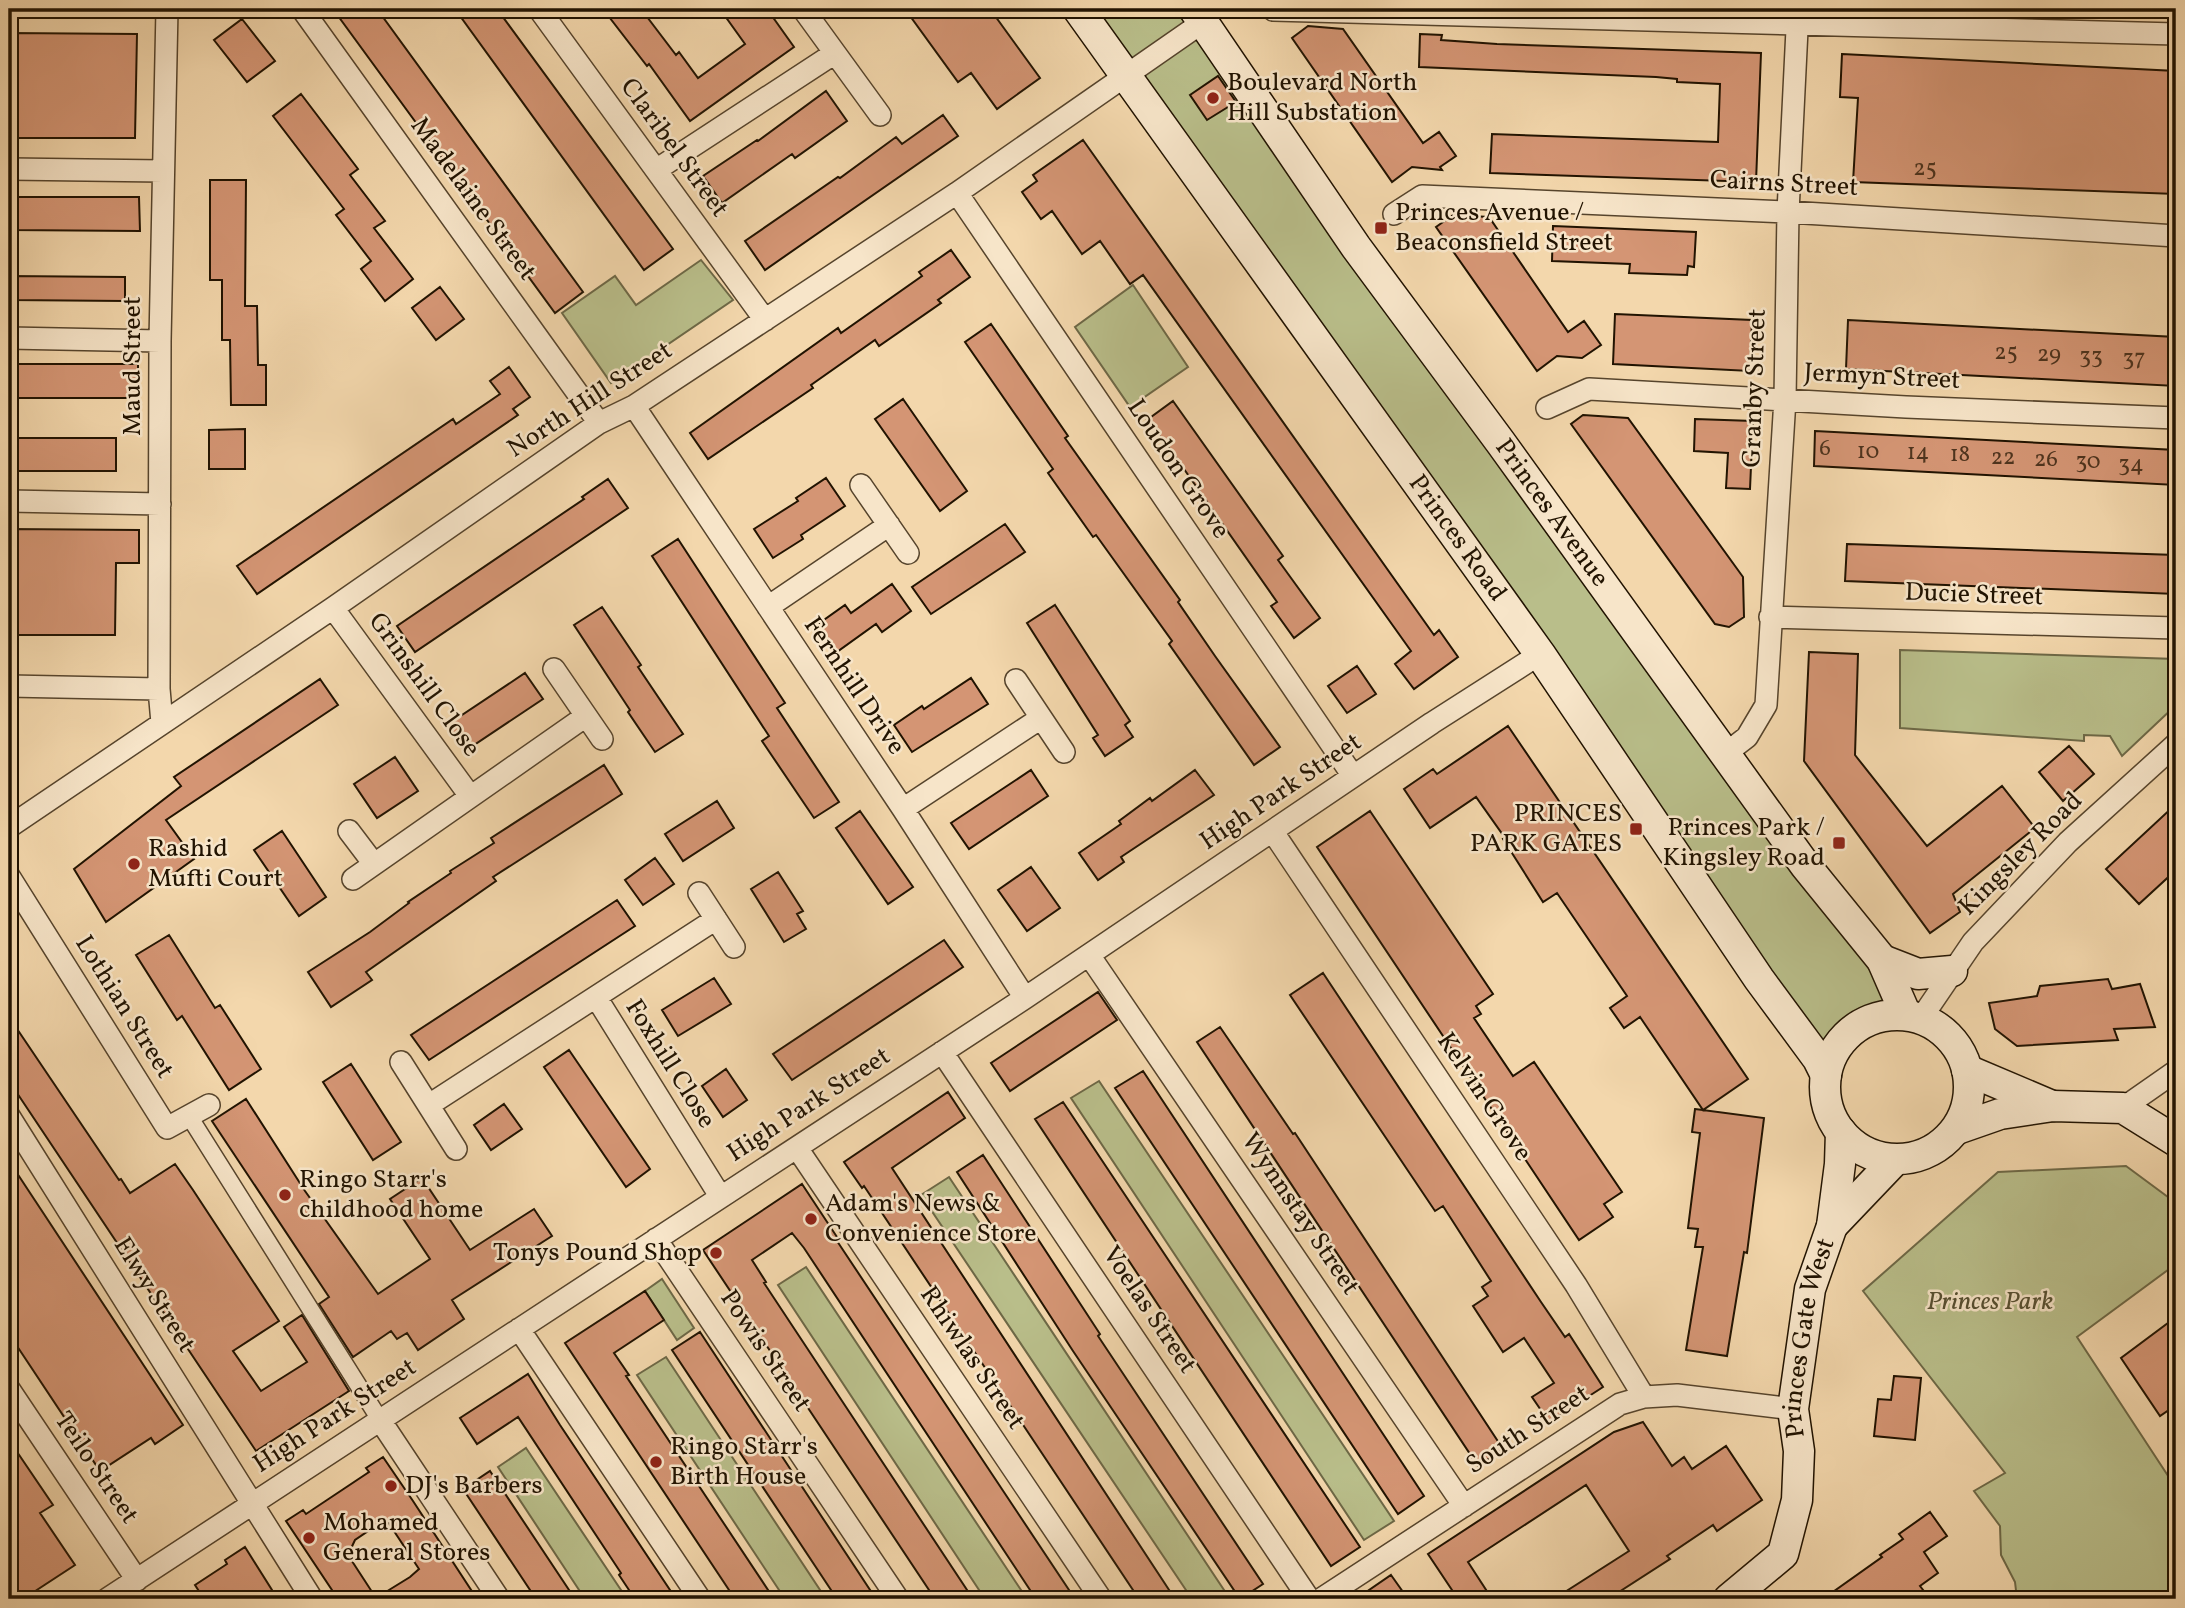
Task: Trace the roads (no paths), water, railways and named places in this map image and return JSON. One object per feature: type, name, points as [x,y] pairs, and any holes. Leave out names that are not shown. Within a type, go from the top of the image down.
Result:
[{"type":"main road","name":"Princes Road","points":[[1078,9],[1540,654],[1759,979],[1818,1059],[1826,1076]]},
{"type":"main road","name":"Princes Avenue","points":[[1199,15],[1356,247],[1501,443],[1805,865],[1882,960],[1914,1016]]},
{"type":"main road","points":[[1882,960],[1918,974],[1952,971]]},
{"type":"main road","points":[[1886,1015],[1914,1016],[1952,1040],[1965,1060],[1970,1083],[1968,1107],[1957,1129],[1940,1146],[1919,1157],[1895,1160],[1864,1152],[1840,1132],[1825,1097],[1826,1076],[1834,1052],[1850,1032],[1867,1021],[1886,1015]]},
{"type":"main road","points":[[1967,1070],[2053,1107]]},
{"type":"main road","points":[[1957,1129],[2000,1114],[2053,1107],[2123,1108],[2176,1142]]},
{"type":"main road","name":"Princes Gate West","points":[[1729,1599],[1783,1554],[1797,1500],[1799,1451],[1793,1409],[1810,1289],[1832,1226],[1840,1164],[1840,1132]]},
{"type":"main road","name":"Princes Gate West","points":[[1832,1226],[1895,1160]]},
{"type":"street","name":"Maud Street","points":[[162,723],[159,689],[160,341],[167,9]]},
{"type":"street","name":"Madelaine Street","points":[[302,9],[599,423]]},
{"type":"street","name":"Claribel Street","points":[[539,9],[765,320]]},
{"type":"street","points":[[803,9],[880,115]]},
{"type":"street","points":[[1273,10],[1797,16],[2176,34]]},
{"type":"street","name":"North Hill Street","points":[[9,827],[333,608],[599,423],[634,406],[1082,108],[1124,75],[1147,62],[1199,15]]},
{"type":"street","name":"Granby Street","points":[[1725,754],[1747,737],[1766,705],[1785,399],[1788,212],[1797,16]]},
{"type":"street","points":[[656,170],[835,53]]},
{"type":"street","points":[[9,169],[163,171]]},
{"type":"street","name":"Loudon Grove","points":[[957,193],[1353,776]]},
{"type":"street","name":"Cairns Street","points":[[1394,214],[1422,197],[1788,212],[2176,236]]},
{"type":"street","points":[[9,338],[160,341]]},
{"type":"street","name":"Jermyn Street","points":[[1547,408],[1589,389],[1906,408],[2176,418]]},
{"type":"street","name":"Fernhill Drive","points":[[634,406],[903,809],[1025,998]]},
{"type":"street","points":[[861,485],[908,554]]},
{"type":"street","points":[[9,501],[160,504]]},
{"type":"street","points":[[768,607],[889,525]]},
{"type":"street","name":"Grinshill Close","points":[[333,608],[470,796]]},
{"type":"street","name":"Ducie Street","points":[[1770,617],[2176,628]]},
{"type":"street","name":"High Park Street","points":[[107,1599],[1025,998],[1353,776],[1540,654]]},
{"type":"street","points":[[554,669],[602,739]]},
{"type":"street","points":[[1016,680],[1063,752]]},
{"type":"street","points":[[9,686],[159,689]]},
{"type":"street","name":"Grinshill Close","points":[[353,879],[586,716]]},
{"type":"street","points":[[903,809],[1041,718]]},
{"type":"street","name":"Kingsley Road","points":[[1914,1016],[1973,942],[2068,842],[2176,744]]},
{"type":"street","points":[[349,831],[374,864]]},
{"type":"street","name":"Kelvin Grove","points":[[1273,832],[1576,1285],[1644,1397]]},
{"type":"street","name":"Lothian Street","points":[[9,876],[167,1128],[209,1105]]},
{"type":"street","points":[[699,892],[734,947]]},
{"type":"street","name":"Foxhill Close","points":[[429,1105],[716,919]]},
{"type":"street","name":"Wynnstay Street","points":[[1089,955],[1464,1506]]},
{"type":"street","name":"Foxhill Close","points":[[596,997],[720,1196]]},
{"type":"street","name":"Voelas Street","points":[[942,1052],[1309,1599]]},
{"type":"street","points":[[401,1062],[456,1149]]},
{"type":"street","points":[[2123,1108],[2176,1071]]},
{"type":"street","name":"Elwy Street","points":[[9,1116],[312,1599]]},
{"type":"street","points":[[189,1116],[380,1420],[499,1599]]},
{"type":"street","name":"Rhiwlas Street","points":[[797,1148],[1101,1599]]},
{"type":"street","name":"Powis Street","points":[[656,1238],[898,1599]]},
{"type":"street","points":[[519,1329],[700,1599]]},
{"type":"street","name":"Teilo Street","points":[[9,1389],[137,1580]]},
{"type":"street","name":"South Street","points":[[1321,1599],[1620,1404],[1644,1397],[1677,1395],[1793,1409]]},
{"type":"place","name":"Boulevard North Hill Substation","points":[[1213,98]]},
{"type":"place","name":"Princes Avenue / Beaconsfield Street","points":[[1381,228]]},
{"type":"place","name":"PRINCES PARK GATES","points":[[1636,829]]},
{"type":"place","name":"Princes Park / Kingsley Road","points":[[1839,843]]},
{"type":"place","name":"Rashid Mufti Court","points":[[134,864]]},
{"type":"place","name":"Ringo Starr's childhood home","points":[[285,1195]]},
{"type":"place","name":"Adam's News & Convenience Store","points":[[811,1219]]},
{"type":"place","name":"Tonys Pound Shop","points":[[716,1253]]},
{"type":"place","name":"Ringo Starr's Birth House","points":[[656,1462]]},
{"type":"place","name":"DJ's Barbers","points":[[391,1486]]},
{"type":"place","name":"Mohamed General Stores","points":[[309,1538]]},
{"type":"park label","name":"Princes Park","points":[[1990,1302]]}]
